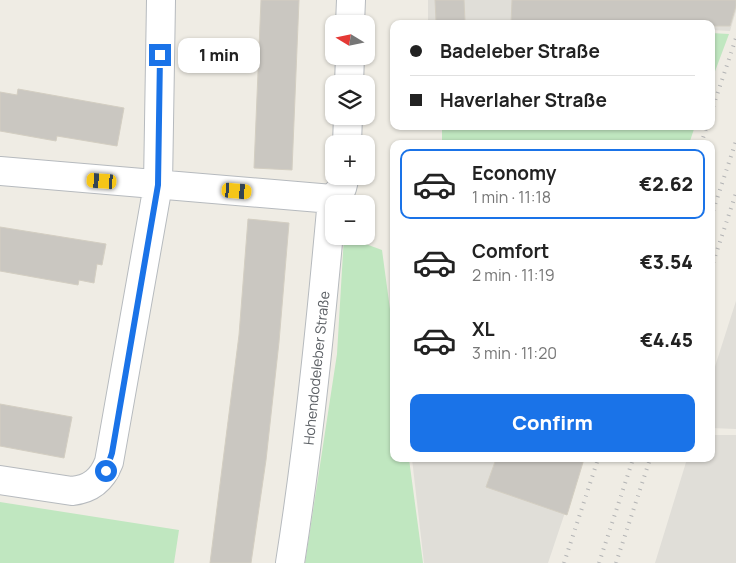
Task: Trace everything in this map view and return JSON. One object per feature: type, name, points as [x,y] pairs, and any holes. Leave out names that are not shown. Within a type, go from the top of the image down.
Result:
[{"type":"street","points":[[0,480],[72,492],[88,488],[96,483],[106,471],[112,453],[158,185],[162,0]]},
{"type":"street","points":[[350,15],[351,0]]},
{"type":"street","points":[[0,171],[158,185],[338,187]]},
{"type":"street","name":"Hohendodeleber Straße","points":[[290,563],[305,468],[338,187]]},
{"type":"shaded area","points":[[428,0],[736,0],[736,11],[730,31],[715,30],[715,20],[428,20]]},
{"type":"shaded area","points":[[736,301],[736,429],[715,428],[715,367]]},
{"type":"shaded area","points":[[715,435],[736,435],[736,563],[655,563],[686,462],[715,462]]},
{"type":"shaded area","points":[[412,462],[582,462],[548,563],[424,563]]},
{"type":"green space","points":[[715,33],[729,34],[715,71]]},
{"type":"green space","points":[[442,130],[694,130],[690,140],[442,140]]},
{"type":"green space","points":[[343,245],[368,245],[382,250],[390,309],[390,462],[409,462],[423,563],[305,563],[337,354]]},
{"type":"green space","points":[[0,502],[179,530],[174,563],[0,563]]},
{"type":"building","points":[[261,0],[299,0],[292,170],[254,168]]},
{"type":"building","points":[[435,0],[464,0],[465,20],[436,20]]},
{"type":"building","points":[[512,0],[736,0],[730,26],[715,26],[715,20],[511,20]]},
{"type":"building","points":[[18,89],[124,108],[117,146],[57,136],[56,141],[0,131],[0,92],[17,95]]},
{"type":"building","points":[[248,219],[289,223],[279,342],[266,460],[251,563],[210,563],[239,335]]},
{"type":"building","points":[[0,227],[106,244],[102,265],[97,264],[94,283],[79,280],[78,285],[0,271]]},
{"type":"building","points":[[0,404],[72,417],[64,458],[0,446]]},
{"type":"building","points":[[495,462],[583,462],[567,515],[486,487]]},
{"type":"railway","points":[[715,101],[736,38]]},
{"type":"railway","points":[[702,140],[706,130]]},
{"type":"railway","points":[[715,205],[736,141]]},
{"type":"railway","points":[[715,257],[736,193]]},
{"type":"railway","points":[[564,563],[597,462]]},
{"type":"railway","points":[[599,563],[632,462]]},
{"type":"railway","points":[[616,563],[649,462]]},
{"type":"route","points":[[106,471],[112,453],[158,185],[160,55]]}]
